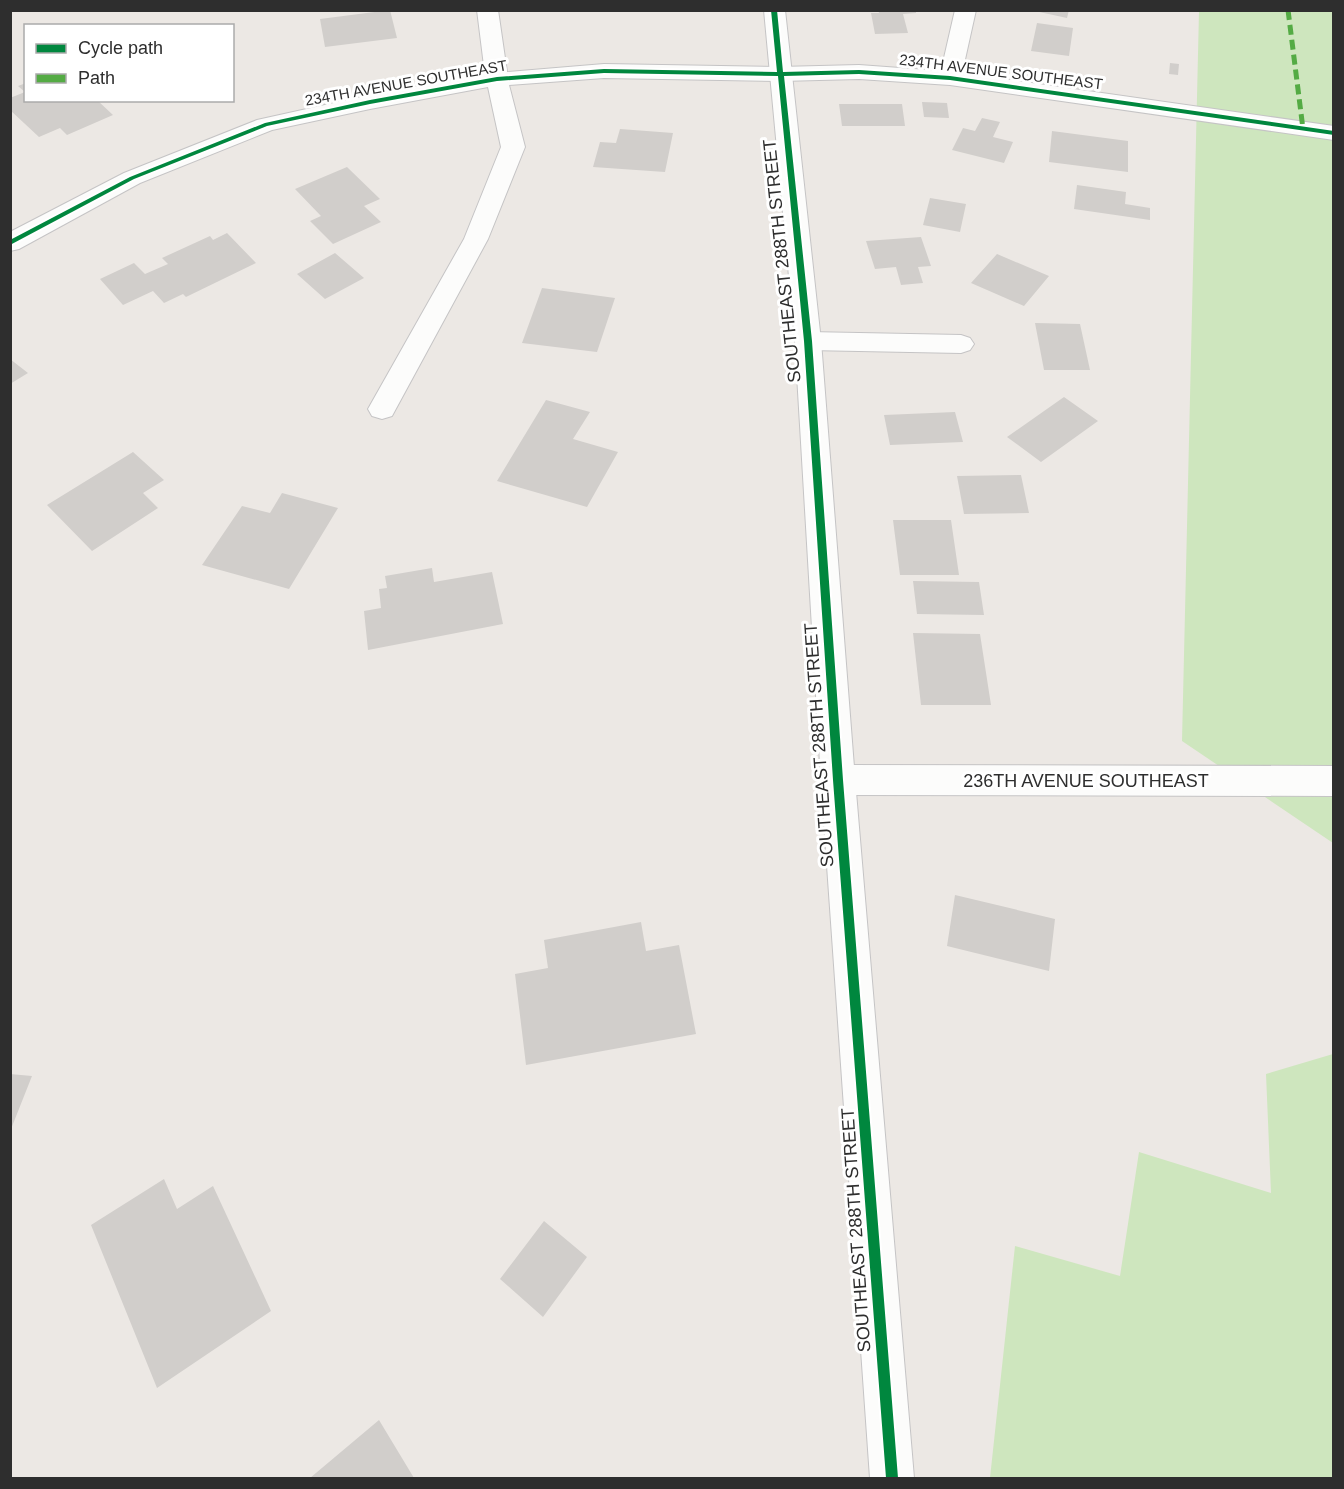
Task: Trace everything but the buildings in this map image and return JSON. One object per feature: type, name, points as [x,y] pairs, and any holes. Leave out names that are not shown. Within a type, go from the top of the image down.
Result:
[{"type":"street","points":[[382,409],[476,239],[513,147],[497,80],[487,10]]},
{"type":"street","name":"SOUTHEAST 288TH STREET","points":[[774,10],[808,341],[838,780],[892,1479]]},
{"type":"street","points":[[950,78],[966,10]]},
{"type":"street","name":"234TH AVENUE SOUTHEAST","points":[[10,243],[132,178],[265,125],[370,102],[497,80],[604,71],[780,74],[859,72],[950,78],[1334,133]]},
{"type":"street","points":[[808,341],[961,344]]},
{"type":"street","name":"236TH AVENUE SOUTHEAST","points":[[838,780],[1334,782]]},
{"type":"green space","points":[[1199,11],[1333,11],[1333,843],[1182,741]]},
{"type":"green space","points":[[1333,1054],[1333,1478],[990,1478],[1015,1246],[1120,1276],[1139,1152],[1271,1193],[1266,1074]]},
{"type":"marked path","points":[[1288,10],[1303,129]]},
{"type":"cycle path","points":[[774,10],[808,341],[838,780],[892,1478]]},
{"type":"cycle path","points":[[10,243],[132,178],[265,125],[370,102],[497,79],[604,71],[780,74],[859,72],[950,78],[1334,133]]}]
